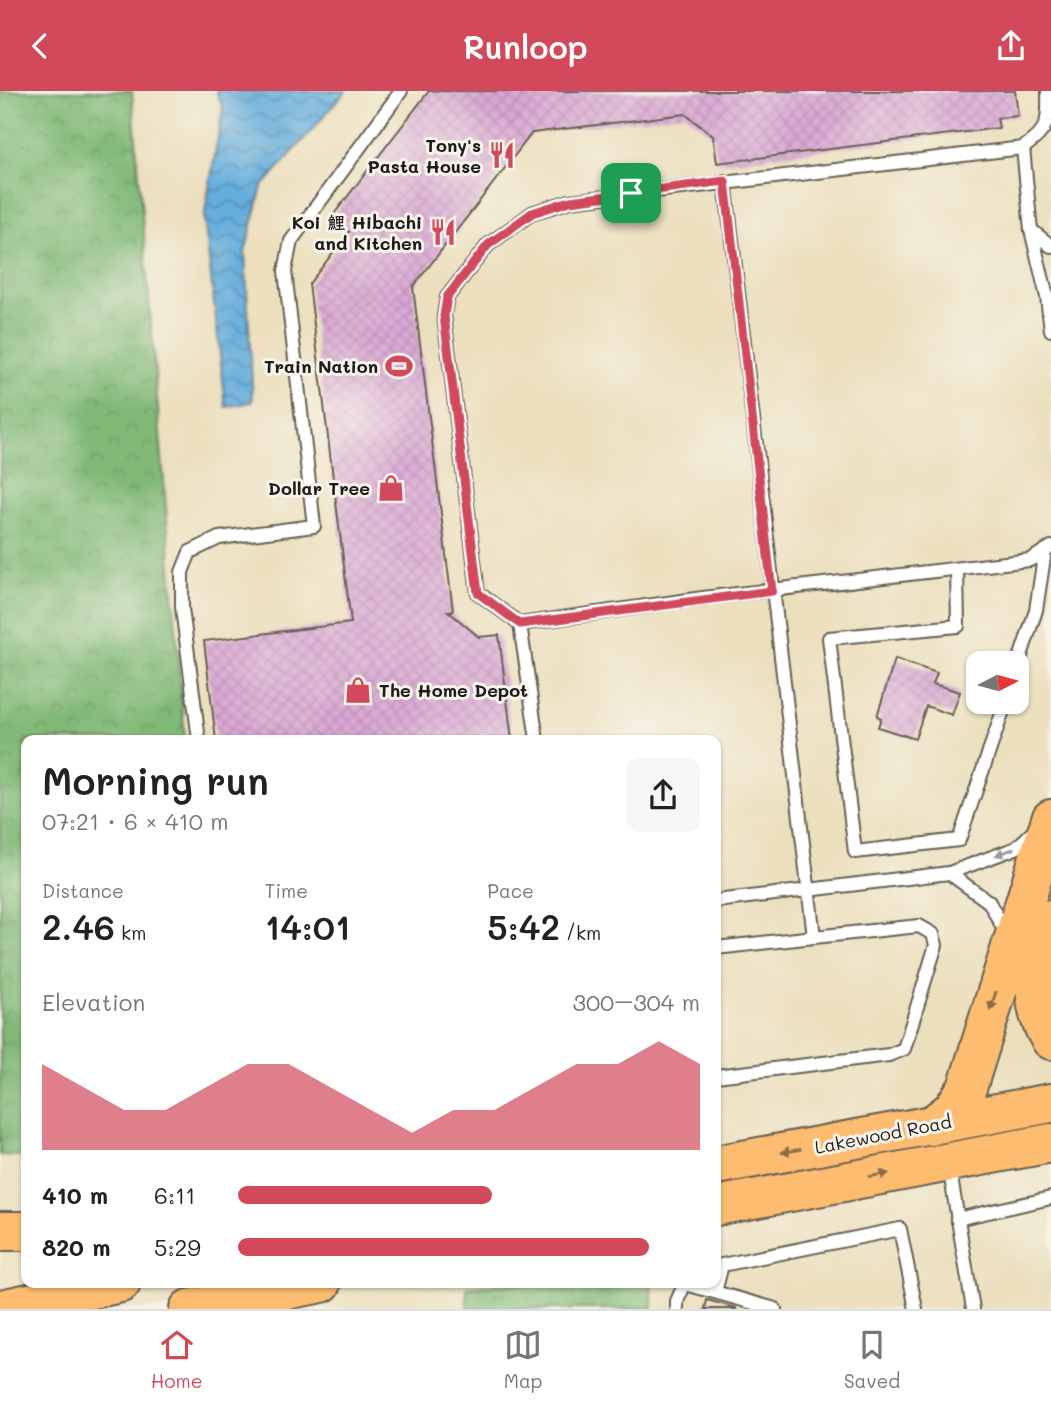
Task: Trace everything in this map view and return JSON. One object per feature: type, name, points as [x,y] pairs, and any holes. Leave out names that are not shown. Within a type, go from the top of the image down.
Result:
[{"type":"main road","points":[[931,1126],[953,1110],[967,1088],[1051,816]]},
{"type":"main road","points":[[1051,919],[1040,953],[1034,992],[1045,1032],[1051,1040]]},
{"type":"main road","name":"Lakewood Road","points":[[721,1164],[1051,1103]]},
{"type":"main road","points":[[721,1205],[1051,1143]]},
{"type":"main road","points":[[0,1231],[21,1231]]},
{"type":"main road","points":[[1,1309],[98,1288]]},
{"type":"main road","points":[[189,1309],[296,1288]]},
{"type":"lane","points":[[198,735],[182,608],[182,572],[190,552],[219,538],[314,526],[285,271],[291,241],[401,91]]},
{"type":"lane","points":[[1048,91],[1049,117],[1039,137],[1023,148],[570,201],[532,213],[488,245],[447,297],[444,316],[478,593],[520,624],[1030,559],[1048,549]]},
{"type":"lane","points":[[1023,148],[1031,230],[1049,296],[1051,323]]},
{"type":"lane","points":[[725,181],[814,937]]},
{"type":"lane","points":[[1031,230],[1051,246]]},
{"type":"lane","points":[[1023,651],[1036,610],[1048,549]]},
{"type":"lane","points":[[957,569],[958,626],[829,638],[855,852],[959,841],[1002,714]]},
{"type":"lane","points":[[520,624],[536,735]]},
{"type":"lane","points":[[721,900],[949,873],[1016,848],[1051,816]]},
{"type":"lane","points":[[949,873],[989,902],[1012,943]]},
{"type":"lane","points":[[721,948],[919,926],[933,934],[936,946],[904,1049],[889,1055],[721,1075]]},
{"type":"lane","points":[[949,1163],[973,1309]]},
{"type":"lane","points":[[957,1219],[1051,1198]]},
{"type":"lane","points":[[721,1269],[722,1265],[900,1229],[916,1309]]},
{"type":"lane","points":[[677,1309],[677,1301],[684,1288]]},
{"type":"lane","points":[[702,1288],[775,1309]]},
{"type":"lane","points":[[715,1292],[716,1288]]},
{"type":"green space","points":[[0,91],[132,91],[185,735],[21,735],[21,1156],[0,1155]]},
{"type":"green space","points":[[467,1288],[651,1288],[653,1309],[467,1309]]},
{"type":"water","points":[[216,91],[346,91],[262,187],[245,252],[253,402],[226,407],[204,217],[223,108]]},
{"type":"building","points":[[429,91],[1015,91],[1018,116],[997,118],[999,128],[717,163],[713,136],[685,114],[532,133],[413,287],[453,611],[448,611],[479,637],[499,635],[511,735],[215,735],[204,641],[351,623],[309,284],[349,232],[331,218]]},
{"type":"building","points":[[895,659],[937,673],[933,684],[960,692],[952,715],[926,706],[915,739],[878,727],[881,718],[877,716]]},
{"type":"building","points":[[707,1300],[736,1308],[736,1309],[705,1309]]},
{"type":"place","name":"Tony's Pasta House","points":[[502,155]]},
{"type":"place","name":"Koi 鯉 Hibachi and Kitchen","points":[[443,232]]},
{"type":"place","name":"Train Nation","points":[[399,366]]},
{"type":"place","name":"Dollar Tree","points":[[391,488]]},
{"type":"place","name":"The Home Depot","points":[[358,690]]},
{"type":"route","points":[[725,181],[772,591],[520,624],[478,593],[444,316],[447,297],[488,245],[532,213],[570,201],[631,193],[725,181]]}]
